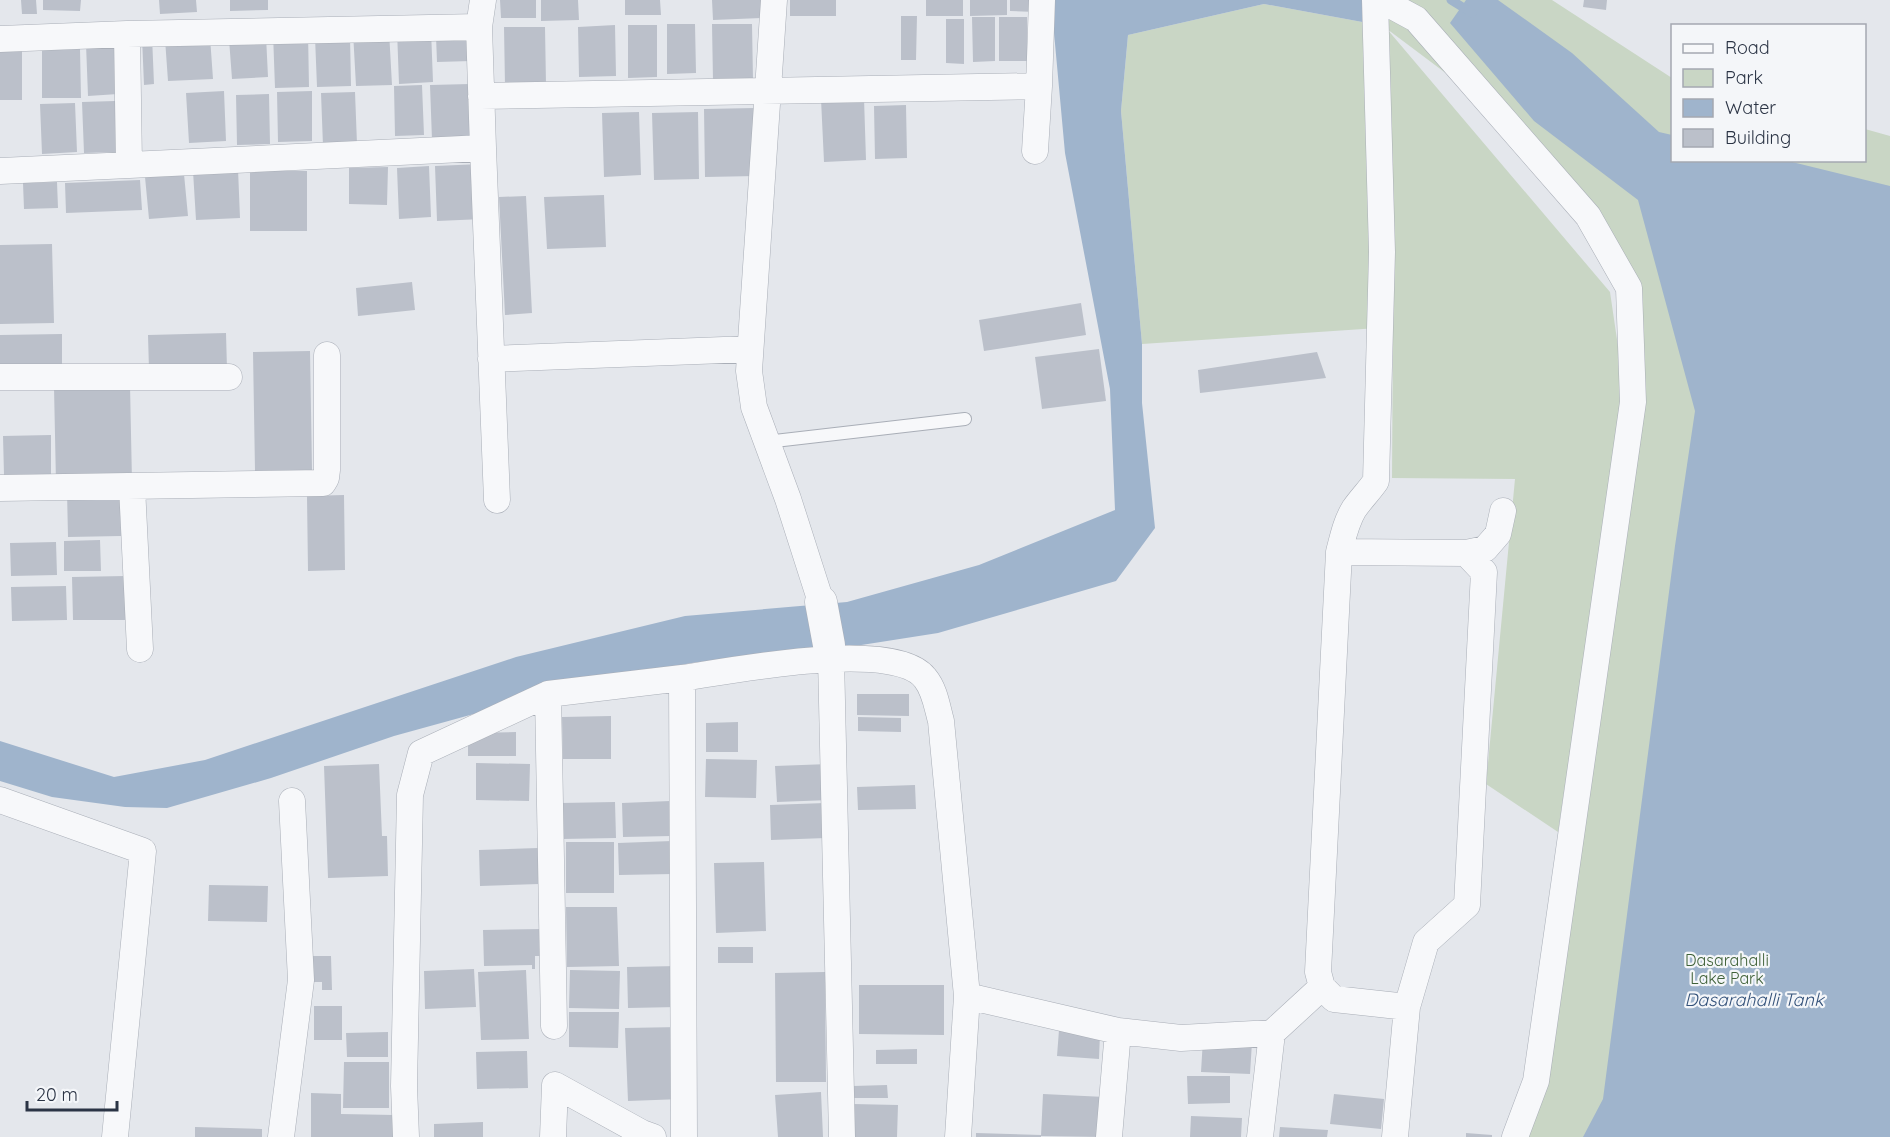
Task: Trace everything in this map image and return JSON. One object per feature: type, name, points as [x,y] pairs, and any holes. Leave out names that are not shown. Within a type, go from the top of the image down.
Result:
[{"type":"street","points":[[483,0],[479,27],[497,500]]},
{"type":"street","points":[[774,0],[750,349],[751,386],[754,407],[788,499],[821,602],[830,651],[842,1137]]},
{"type":"street","points":[[1035,151],[1042,0]]},
{"type":"street","points":[[1375,0],[1383,252],[1376,481],[1355,508],[1347,523],[1339,552],[1318,972],[1322,987],[1334,999],[1407,1007]]},
{"type":"street","points":[[1381,0],[1416,19],[1588,216],[1629,288],[1633,402],[1536,1081],[1515,1137]]},
{"type":"street","points":[[0,39],[127,34],[479,27]]},
{"type":"street","points":[[127,34],[129,165]]},
{"type":"street","points":[[481,96],[1039,86]]},
{"type":"street","points":[[0,171],[483,148]]},
{"type":"street","points":[[491,360],[750,349]]},
{"type":"street","points":[[0,488],[323,483],[327,470],[327,355]]},
{"type":"street","points":[[0,377],[229,376]]},
{"type":"street","points":[[132,487],[140,649]]},
{"type":"street","points":[[1339,552],[1466,553],[1485,549],[1498,534],[1503,511]]},
{"type":"street","points":[[1395,1137],[1407,1007],[1426,942],[1467,905],[1484,572],[1466,553]]},
{"type":"street","points":[[406,1137],[404,1086],[410,795],[421,753],[548,694],[682,678],[830,651],[888,661],[911,668],[925,677],[934,696],[941,721],[967,996],[958,1137]]},
{"type":"street","points":[[682,678],[684,1137]]},
{"type":"street","points":[[548,694],[554,1026]]},
{"type":"street","points":[[281,1137],[301,980],[292,801]]},
{"type":"street","points":[[0,802],[142,851],[115,1137]]},
{"type":"street","points":[[967,996],[1118,1031],[1181,1038],[1272,1033],[1322,987]]},
{"type":"street","points":[[1109,1137],[1118,1031]]},
{"type":"street","points":[[1260,1137],[1272,1033]]},
{"type":"street","points":[[553,1137],[555,1084],[653,1137]]},
{"type":"lane","points":[[766,442],[965,420]]},
{"type":"green space","name":"Dasarahalli Lake Park","points":[[1405,0],[1552,0],[1671,77],[1671,162],[1866,162],[1866,129],[1890,136],[1890,1137],[1523,1137],[1640,294],[1531,137],[1387,29],[1610,292],[1625,394],[1558,832],[1486,784],[1515,479],[1392,478],[1393,327],[1142,344],[1121,111],[1128,35],[1264,4],[1384,26]]},
{"type":"water","points":[[1051,0],[1405,0],[1384,26],[1264,4],[1128,35],[1121,111],[1142,344],[1142,403],[1155,528],[1116,581],[938,633],[772,659],[698,662],[608,677],[394,736],[271,778],[167,808],[125,807],[52,797],[0,781],[0,741],[114,777],[205,760],[516,657],[685,616],[847,602],[979,565],[1115,510],[1110,389],[1065,153]]},
{"type":"water","name":"Dasarahalli Tank","points":[[1466,0],[1498,0],[1572,53],[1659,132],[1671,135],[1671,162],[1792,162],[1890,186],[1890,1137],[1583,1137],[1603,1099],[1675,546],[1695,411],[1638,200],[1534,121],[1450,23]]},
{"type":"building","points":[[21,0],[36,0],[37,14],[22,14]]},
{"type":"building","points":[[43,0],[81,0],[80,11],[43,10]]},
{"type":"building","points":[[159,0],[196,0],[197,12],[160,14]]},
{"type":"building","points":[[230,0],[268,0],[268,10],[230,11]]},
{"type":"building","points":[[500,0],[536,0],[536,18],[501,18]]},
{"type":"building","points":[[541,0],[578,0],[579,20],[541,21]]},
{"type":"building","points":[[625,0],[660,0],[661,15],[625,15]]},
{"type":"building","points":[[712,0],[761,0],[761,18],[713,20]]},
{"type":"building","points":[[790,0],[836,0],[836,16],[790,16]]},
{"type":"building","points":[[926,0],[963,0],[963,16],[926,16]]},
{"type":"building","points":[[970,0],[1007,0],[1007,15],[970,16]]},
{"type":"building","points":[[1010,0],[1036,0],[1036,12],[1010,11]]},
{"type":"building","points":[[1584,0],[1607,0],[1606,10],[1583,7]]},
{"type":"building","points":[[901,16],[917,16],[916,60],[901,60]]},
{"type":"building","points":[[972,17],[995,17],[995,61],[973,62]]},
{"type":"building","points":[[999,17],[1027,17],[1027,61],[999,61]]},
{"type":"building","points":[[946,19],[964,19],[964,64],[946,63]]},
{"type":"building","points":[[667,24],[695,24],[696,73],[667,74]]},
{"type":"building","points":[[712,24],[752,24],[753,80],[713,81]]},
{"type":"building","points":[[615,25],[616,76],[579,77],[578,27]]},
{"type":"building","points":[[628,25],[657,25],[657,77],[628,78]]},
{"type":"building","points":[[504,27],[545,27],[546,85],[505,86]]},
{"type":"building","points":[[397,30],[431,30],[433,82],[399,84]]},
{"type":"building","points":[[389,31],[392,85],[356,86],[353,32]]},
{"type":"building","points":[[308,32],[309,87],[275,88],[273,33]]},
{"type":"building","points":[[470,35],[471,61],[437,62],[436,36]]},
{"type":"building","points":[[152,36],[154,84],[144,85],[142,37]]},
{"type":"building","points":[[266,36],[268,77],[232,79],[229,39]]},
{"type":"building","points":[[350,36],[351,86],[317,87],[315,37]]},
{"type":"building","points":[[210,37],[213,79],[168,81],[165,39]]},
{"type":"building","points":[[115,43],[118,94],[88,96],[86,44]]},
{"type":"building","points":[[0,47],[22,47],[22,100],[0,100]]},
{"type":"building","points":[[80,49],[81,98],[42,98],[42,50]]},
{"type":"building","points":[[470,84],[471,139],[432,140],[430,85]]},
{"type":"building","points":[[422,85],[424,135],[395,136],[394,86]]},
{"type":"building","points":[[224,91],[226,141],[189,143],[186,93]]},
{"type":"building","points":[[312,91],[312,141],[278,142],[277,92]]},
{"type":"building","points":[[355,92],[357,144],[323,146],[321,93]]},
{"type":"building","points":[[269,94],[270,144],[237,145],[236,95]]},
{"type":"building","points":[[864,98],[866,160],[824,162],[821,99]]},
{"type":"building","points":[[115,101],[117,152],[84,153],[82,102]]},
{"type":"building","points":[[75,103],[77,152],[42,154],[40,104]]},
{"type":"building","points":[[906,105],[907,158],[875,159],[874,106]]},
{"type":"building","points":[[755,108],[756,176],[705,177],[704,109]]},
{"type":"building","points":[[639,112],[641,175],[604,177],[602,113]]},
{"type":"building","points":[[698,112],[699,179],[654,180],[652,113]]},
{"type":"building","points":[[481,164],[483,219],[437,221],[435,166]]},
{"type":"building","points":[[429,166],[431,217],[399,219],[397,168]]},
{"type":"building","points":[[388,167],[387,205],[349,204],[349,168]]},
{"type":"building","points":[[238,169],[240,218],[196,220],[193,171]]},
{"type":"building","points":[[250,171],[307,171],[307,231],[250,231]]},
{"type":"building","points":[[184,174],[188,216],[149,219],[145,177]]},
{"type":"building","points":[[140,180],[142,210],[66,213],[65,183]]},
{"type":"building","points":[[57,182],[58,208],[24,209],[23,183]]},
{"type":"building","points":[[604,195],[606,247],[547,249],[544,197]]},
{"type":"building","points":[[526,196],[532,313],[505,315],[499,197]]},
{"type":"building","points":[[52,244],[54,323],[0,324],[0,245]]},
{"type":"building","points":[[412,282],[415,310],[358,316],[356,288]]},
{"type":"building","points":[[1081,303],[1086,335],[984,351],[979,320]]},
{"type":"building","points":[[226,333],[227,369],[149,370],[148,335]]},
{"type":"building","points":[[62,334],[62,367],[0,368],[0,335]]},
{"type":"building","points":[[1099,349],[1106,401],[1042,409],[1035,357]]},
{"type":"building","points":[[310,351],[312,470],[255,471],[253,352]]},
{"type":"building","points":[[1317,352],[1326,378],[1200,393],[1198,370]]},
{"type":"building","points":[[130,385],[132,482],[56,483],[54,387]]},
{"type":"building","points":[[51,435],[51,474],[4,475],[3,436]]},
{"type":"building","points":[[120,490],[121,536],[68,537],[67,491]]},
{"type":"building","points":[[344,495],[345,570],[308,571],[307,496]]},
{"type":"building","points":[[100,540],[101,571],[64,571],[64,541]]},
{"type":"building","points":[[56,542],[57,575],[11,576],[10,543]]},
{"type":"building","points":[[125,576],[125,620],[73,620],[72,577]]},
{"type":"building","points":[[66,586],[67,620],[12,621],[11,587]]},
{"type":"building","points":[[857,694],[909,694],[909,716],[857,715]]},
{"type":"building","points":[[611,716],[611,759],[563,759],[562,717]]},
{"type":"building","points":[[858,717],[901,718],[901,732],[858,731]]},
{"type":"building","points":[[738,722],[738,752],[706,752],[706,723]]},
{"type":"building","points":[[516,732],[516,756],[468,756],[468,733]]},
{"type":"building","points":[[706,759],[757,760],[756,798],[705,797]]},
{"type":"building","points":[[476,763],[530,764],[529,801],[476,800]]},
{"type":"building","points":[[379,764],[382,836],[387,836],[388,876],[328,878],[324,766]]},
{"type":"building","points":[[829,764],[830,800],[777,802],[775,766]]},
{"type":"building","points":[[915,785],[916,809],[858,810],[857,787]]},
{"type":"building","points":[[670,801],[671,836],[623,837],[622,803]]},
{"type":"building","points":[[615,802],[616,838],[562,839],[561,803]]},
{"type":"building","points":[[825,803],[826,838],[771,840],[770,805]]},
{"type":"building","points":[[672,841],[673,874],[619,875],[618,843]]},
{"type":"building","points":[[566,842],[614,842],[614,893],[566,893]]},
{"type":"building","points":[[538,848],[539,884],[480,886],[479,850]]},
{"type":"building","points":[[764,862],[766,931],[716,933],[714,863]]},
{"type":"building","points":[[209,885],[268,886],[267,922],[208,921]]},
{"type":"building","points":[[566,907],[617,907],[619,966],[567,967]]},
{"type":"building","points":[[543,929],[544,956],[535,956],[535,969],[532,969],[532,965],[484,966],[483,930]]},
{"type":"building","points":[[718,947],[753,947],[753,963],[718,963]]},
{"type":"building","points":[[308,956],[331,956],[332,990],[322,990],[322,982],[309,982]]},
{"type":"building","points":[[678,966],[678,1007],[628,1008],[627,967]]},
{"type":"building","points":[[474,969],[476,1007],[425,1009],[424,971]]},
{"type":"building","points":[[526,970],[529,1039],[481,1040],[478,972]]},
{"type":"building","points":[[570,970],[620,971],[619,1009],[569,1008]]},
{"type":"building","points":[[825,972],[826,1082],[776,1082],[775,973]]},
{"type":"building","points":[[859,985],[944,985],[944,1035],[859,1034]]},
{"type":"building","points":[[314,1006],[342,1006],[342,1040],[314,1040]]},
{"type":"building","points":[[569,1012],[619,1012],[618,1048],[569,1047]]},
{"type":"building","points":[[680,1027],[682,1099],[628,1101],[625,1028]]},
{"type":"building","points":[[1059,1030],[1100,1033],[1099,1059],[1057,1056]]},
{"type":"building","points":[[388,1032],[388,1057],[347,1057],[346,1033]]},
{"type":"building","points":[[1203,1039],[1252,1042],[1250,1074],[1201,1072]]},
{"type":"building","points":[[917,1049],[917,1064],[876,1064],[876,1050]]},
{"type":"building","points":[[527,1051],[528,1088],[477,1089],[476,1052]]},
{"type":"building","points":[[344,1062],[389,1062],[389,1108],[343,1108]]},
{"type":"building","points":[[1187,1076],[1230,1076],[1230,1103],[1188,1104]]},
{"type":"building","points":[[887,1085],[888,1098],[853,1098],[853,1086]]},
{"type":"building","points":[[821,1092],[823,1137],[778,1137],[775,1095]]},
{"type":"building","points":[[311,1093],[341,1094],[341,1114],[394,1115],[394,1137],[311,1137]]},
{"type":"building","points":[[1043,1094],[1105,1097],[1103,1137],[1041,1136]]},
{"type":"building","points":[[1334,1094],[1384,1099],[1381,1129],[1330,1124]]},
{"type":"building","points":[[853,1104],[898,1105],[897,1137],[852,1137]]},
{"type":"building","points":[[1191,1116],[1242,1118],[1241,1137],[1190,1137]]},
{"type":"building","points":[[483,1122],[483,1137],[434,1137],[434,1124]]},
{"type":"building","points":[[195,1127],[262,1129],[262,1137],[195,1137]]},
{"type":"building","points":[[1280,1127],[1328,1130],[1327,1137],[1279,1137]]},
{"type":"building","points":[[976,1133],[1041,1135],[1041,1137],[976,1137]]},
{"type":"building","points":[[1466,1133],[1492,1135],[1492,1137],[1466,1137]]},
{"type":"waterway","points":[[1451,0],[1472,13]]}]
